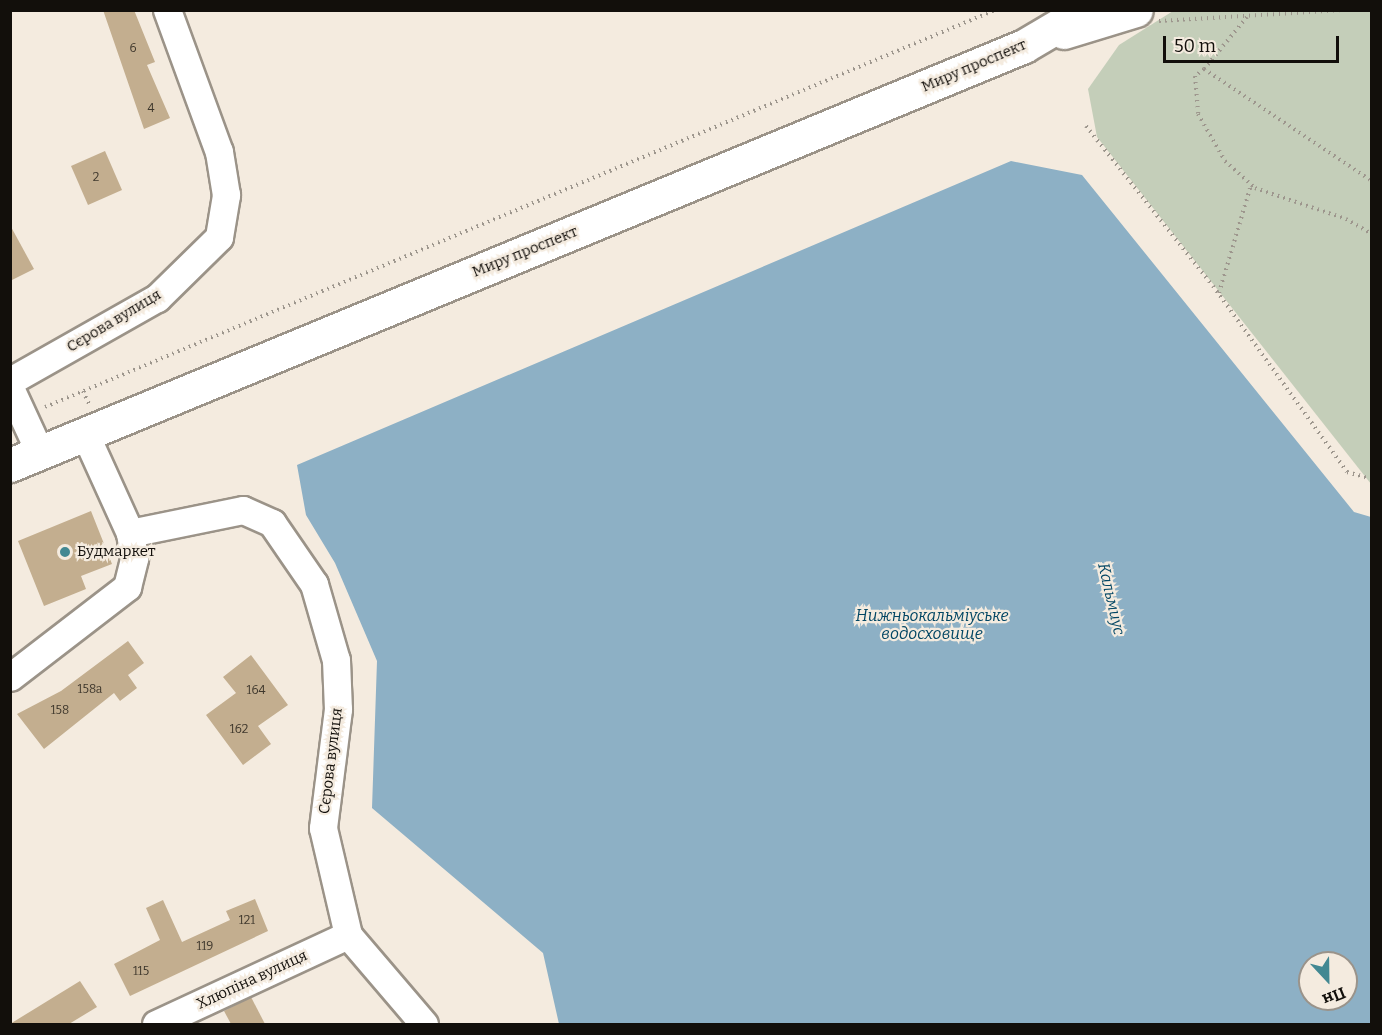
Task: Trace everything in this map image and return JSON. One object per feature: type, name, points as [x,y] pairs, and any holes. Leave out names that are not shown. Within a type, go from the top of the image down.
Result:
[{"type":"main road","name":"Миру проспект","points":[[1031,43],[1085,10]]},
{"type":"main road","name":"Миру проспект","points":[[25,459],[1031,43],[1136,10]]},
{"type":"street","name":"Сєрова вулиця","points":[[10,381],[157,298],[219,237],[226,195],[219,152],[167,10]]},
{"type":"street","points":[[10,388],[25,416],[25,459]]},
{"type":"street","points":[[10,677],[127,587],[134,558],[130,533],[85,434]]},
{"type":"street","name":"Сєрова вулиця","points":[[130,533],[243,510],[272,523],[314,584],[336,660],[338,710],[323,828],[348,935],[424,1024]]},
{"type":"street","name":"Хлюпіна вулиця","points":[[156,1024],[348,935]]},
{"type":"path","points":[[25,416],[994,10]]},
{"type":"path","points":[[1247,16],[1204,69],[1195,76],[1198,114],[1225,161],[1251,185],[1346,219],[1371,234]]},
{"type":"path","points":[[1204,69],[1371,181]]},
{"type":"path","points":[[1086,126],[1219,294],[1347,472],[1371,479]]},
{"type":"path","points":[[1219,294],[1251,185]]},
{"type":"green space","points":[[1173,11],[1371,11],[1371,484],[1097,137],[1088,89],[1119,45]]},
{"type":"water","name":"Нижньокальміуське водосховище","points":[[1011,161],[1082,175],[1354,512],[1371,517],[1371,1024],[559,1024],[543,953],[372,808],[377,661],[335,563],[306,515],[297,465]]},
{"type":"building","points":[[103,10],[134,10],[155,62],[147,65],[170,118],[144,129]]},
{"type":"building","points":[[105,151],[122,190],[88,205],[71,166]]},
{"type":"building","points":[[10,225],[34,269],[10,281]]},
{"type":"building","name":"Будмаркет","points":[[91,511],[112,564],[81,576],[86,589],[44,606],[18,541]]},
{"type":"building","points":[[128,641],[144,663],[128,675],[137,688],[120,701],[114,693],[44,749],[17,714],[61,691]]},
{"type":"building","points":[[251,655],[288,705],[258,726],[271,744],[243,765],[206,715],[236,693],[223,677]]},
{"type":"building","points":[[255,899],[268,931],[130,996],[114,964],[160,940],[146,908],[163,900],[182,942],[230,920],[226,911]]},
{"type":"building","points":[[80,981],[97,1007],[69,1024],[10,1024]]},
{"type":"building","points":[[251,997],[265,1024],[231,1024],[224,1011]]},
{"type":"place","name":"Будмаркет","points":[[65,552]]},
{"type":"water label","name":"Кальмиус","points":[[1111,599]]}]
